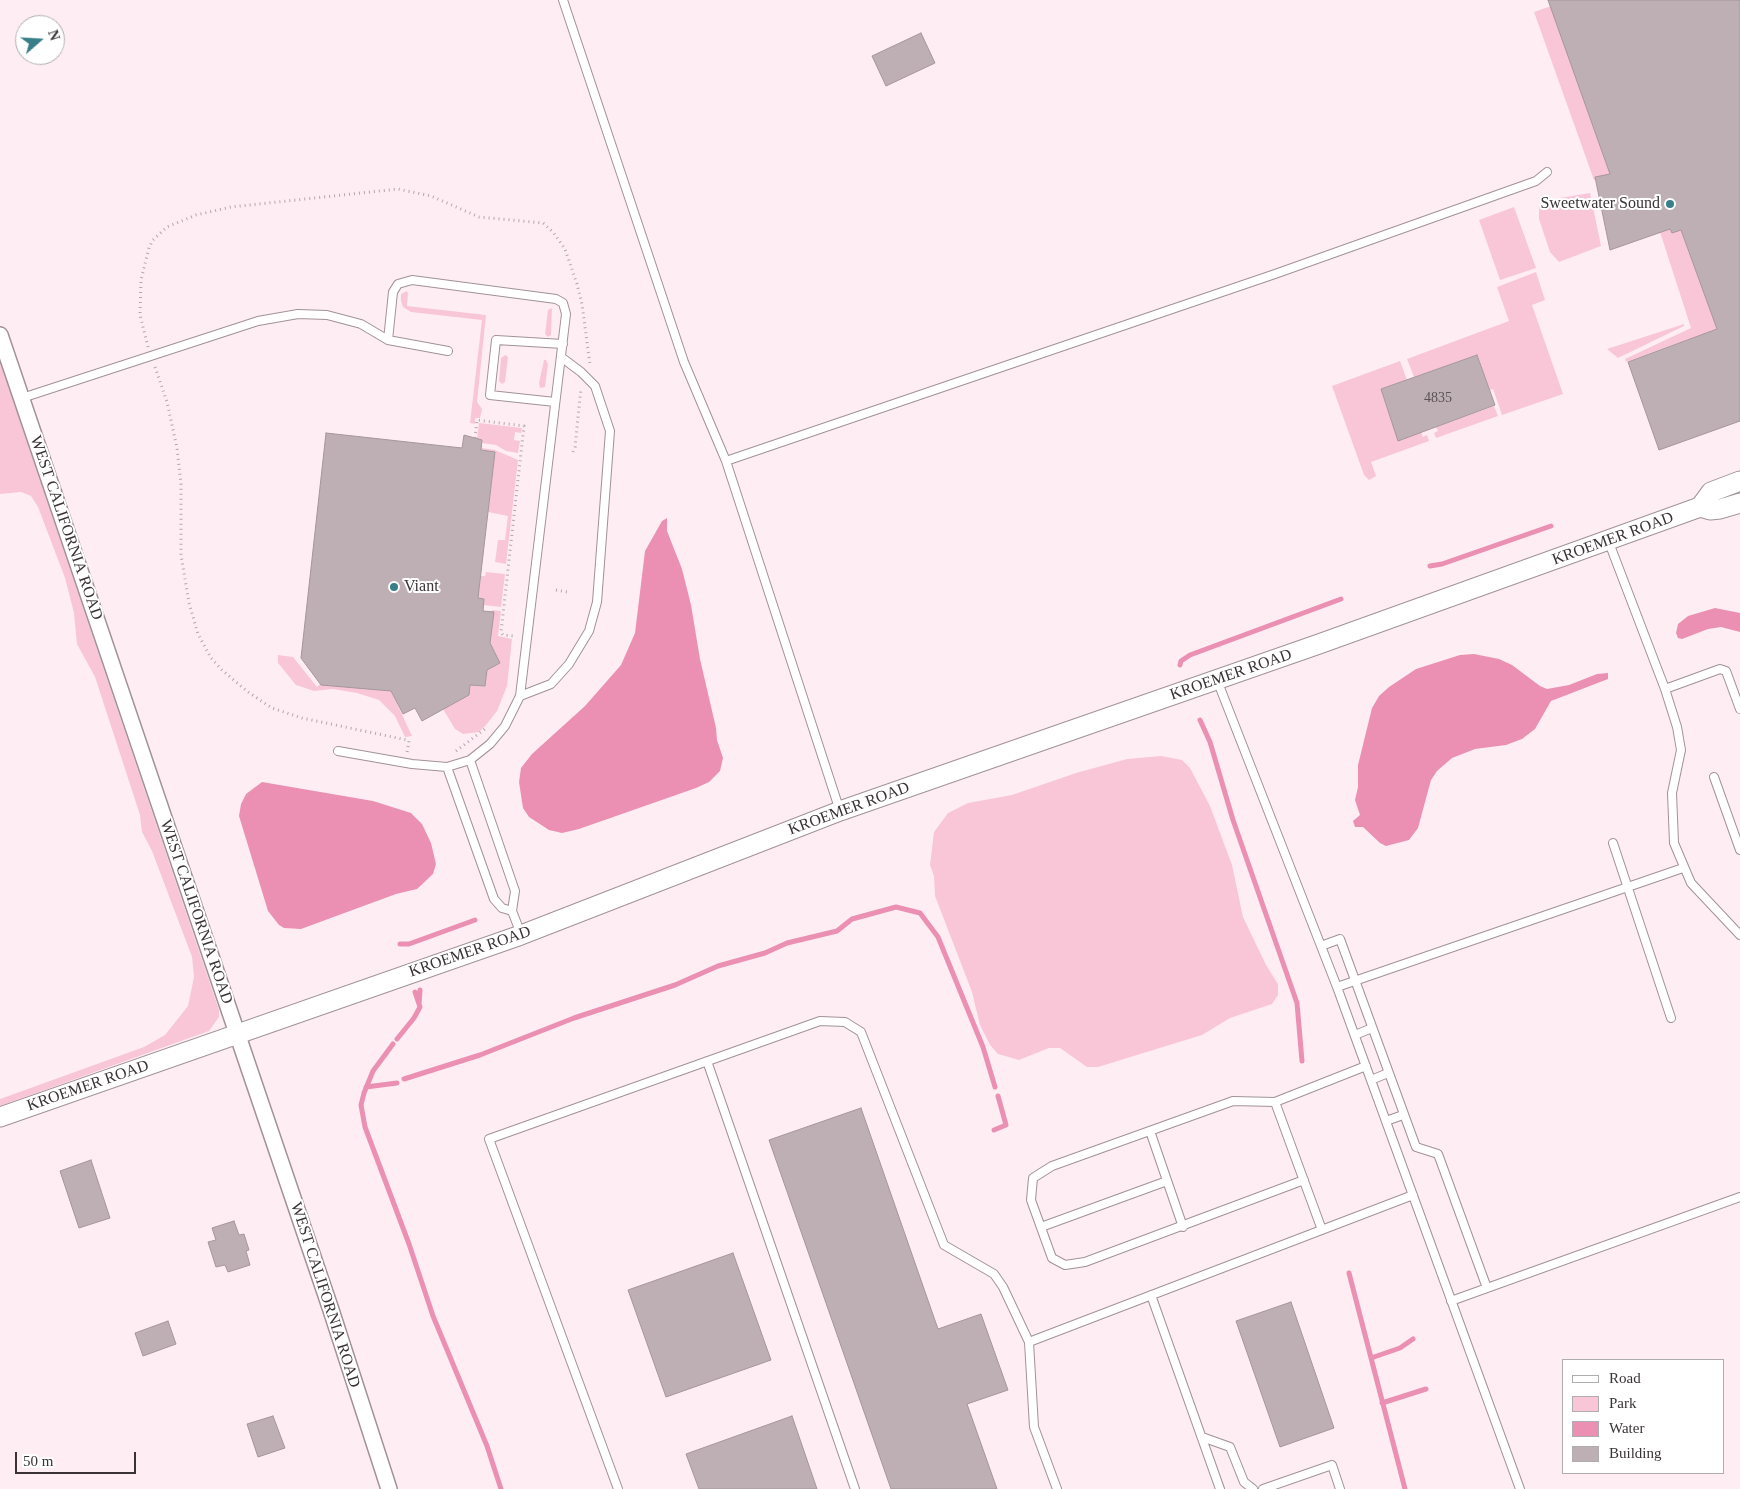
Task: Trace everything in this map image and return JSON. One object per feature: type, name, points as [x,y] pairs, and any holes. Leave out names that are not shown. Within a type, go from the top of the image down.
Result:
[{"type":"street","name":"WEST CALIFORNIA ROAD","points":[[0,335],[331,1310],[388,1489]]},
{"type":"street","name":"KROEMER ROAD","points":[[0,1117],[522,935],[840,811],[1217,680],[1700,507],[1711,492],[1740,481]]},
{"type":"street","name":"KROEMER ROAD","points":[[1700,507],[1710,510],[1740,503]]},
{"type":"lane","points":[[563,0],[684,362],[726,461],[840,811]]},
{"type":"lane","points":[[726,461],[1274,274],[1536,181],[1547,172]]},
{"type":"lane","points":[[338,751],[412,764],[447,767],[470,760],[490,744],[504,726],[520,696],[566,314],[562,303],[556,299],[412,280],[398,284],[393,292],[388,340]]},
{"type":"lane","points":[[22,398],[258,321],[298,314],[327,315],[361,324],[388,340],[448,351]]},
{"type":"lane","points":[[555,402],[490,396],[496,340],[562,344]]},
{"type":"lane","points":[[520,696],[551,684],[570,664],[589,631],[597,602],[610,431],[595,386],[561,357]]},
{"type":"lane","points":[[1608,540],[1665,689],[1677,727],[1681,750],[1672,793],[1674,843],[1691,883],[1740,935]]},
{"type":"lane","points":[[1665,689],[1720,669],[1726,671],[1740,709]]},
{"type":"lane","points":[[1217,680],[1355,1035],[1520,1489]]},
{"type":"lane","points":[[470,760],[515,891],[512,911],[522,935]]},
{"type":"lane","points":[[447,767],[494,898],[502,908],[512,911]]},
{"type":"lane","points":[[1714,777],[1740,850]]},
{"type":"lane","points":[[1613,843],[1672,1018]]},
{"type":"lane","points":[[1337,987],[1683,868]]},
{"type":"lane","points":[[1321,946],[1340,940],[1416,1147],[1438,1154],[1487,1288]]},
{"type":"lane","points":[[618,1489],[489,1139],[820,1021],[845,1022],[861,1032],[944,1245],[994,1274],[1003,1287],[1028,1342],[1034,1427],[1057,1489]]},
{"type":"lane","points":[[1355,1035],[1372,1028]]},
{"type":"lane","points":[[707,1061],[855,1489]]},
{"type":"lane","points":[[1304,1180],[1183,1227],[1085,1262],[1065,1266],[1052,1258],[1031,1200],[1033,1178],[1052,1166],[1233,1101],[1275,1102],[1366,1066]]},
{"type":"lane","points":[[1371,1080],[1388,1073]]},
{"type":"lane","points":[[1275,1102],[1322,1230]]},
{"type":"lane","points":[[1386,1121],[1403,1115]]},
{"type":"lane","points":[[1150,1131],[1183,1227]]},
{"type":"lane","points":[[1041,1227],[1167,1181]]},
{"type":"lane","points":[[1028,1342],[1413,1195]]},
{"type":"lane","points":[[1451,1301],[1740,1197]]},
{"type":"lane","points":[[1151,1295],[1220,1489]]},
{"type":"lane","points":[[1202,1437],[1230,1447],[1244,1482],[1253,1489]]},
{"type":"lane","points":[[1264,1489],[1332,1465],[1340,1489]]},
{"type":"path","points":[[149,350],[140,315],[141,280],[153,240],[167,227],[196,215],[231,207],[398,189],[431,196],[479,217],[543,223],[553,232],[565,249],[582,304],[585,333],[591,360],[589,368]]},
{"type":"path","points":[[155,367],[177,448],[181,484],[181,555],[189,603],[198,634],[211,658],[248,692],[272,708],[302,718],[407,740],[409,742],[407,754],[413,757]]},
{"type":"path","points":[[573,452],[581,387]]},
{"type":"path","points":[[475,438],[477,420],[524,426],[501,632],[503,635],[513,636],[515,640]]},
{"type":"path","points":[[556,590],[567,592]]},
{"type":"path","points":[[448,754],[468,744],[489,725]]},
{"type":"green space","points":[[1551,6],[1610,174],[1594,180],[1534,12]]},
{"type":"green space","points":[[1590,193],[1601,246],[1559,262],[1550,252],[1539,219],[1539,207],[1542,201]]},
{"type":"green space","points":[[1514,207],[1536,268],[1500,280],[1479,220]]},
{"type":"green space","points":[[1670,229],[1672,233],[1681,230],[1717,329],[1626,362],[1625,359],[1691,328],[1660,232]]},
{"type":"green space","points":[[1536,272],[1545,300],[1532,305],[1563,394],[1502,415],[1493,389],[1490,390],[1477,355],[1414,377],[1407,359],[1509,321],[1497,287]]},
{"type":"green space","points":[[407,291],[407,306],[486,315],[477,402],[482,409],[480,418],[475,418],[475,424],[470,423],[482,320],[411,312],[403,307],[401,301],[401,294]]},
{"type":"green space","points":[[552,308],[551,335],[548,337],[545,334],[548,310]]},
{"type":"green space","points":[[1684,324],[1684,326],[1618,358],[1607,349]]},
{"type":"green space","points":[[505,355],[508,357],[505,382],[502,384],[499,381],[501,358]]},
{"type":"green space","points":[[544,360],[548,364],[545,387],[540,388],[539,383]]},
{"type":"green space","points":[[1400,361],[1407,380],[1381,389],[1398,440],[1421,432],[1423,437],[1427,435],[1429,441],[1371,462],[1376,476],[1369,480],[1364,475],[1332,386]]},
{"type":"green space","points":[[0,362],[219,1010],[219,1017],[209,1031],[0,1106],[0,1099],[144,1047],[165,1035],[188,1006],[194,977],[192,957],[152,851],[142,832],[140,815],[95,677],[77,644],[74,613],[65,578],[38,507],[31,496],[21,492],[0,494]]},
{"type":"green space","points":[[1494,406],[1498,416],[1436,438],[1434,433],[1438,431],[1436,427]]},
{"type":"green space","points":[[479,423],[522,428],[521,433],[515,432],[514,440],[520,441],[518,453],[506,451],[496,445],[482,443],[482,440],[477,439]]},
{"type":"green space","points":[[482,448],[495,450],[518,460],[506,564],[495,562],[498,540],[505,540],[508,516],[488,512],[495,452],[481,450]]},
{"type":"green space","points":[[486,572],[505,574],[501,607],[483,605],[478,598],[481,576],[485,576]]},
{"type":"green space","points":[[492,610],[501,611],[498,636],[512,639],[507,686],[497,711],[486,725],[479,732],[463,734],[455,729],[443,709],[469,695],[470,685],[485,686],[487,670],[500,663],[490,643]]},
{"type":"green space","points":[[278,655],[293,657],[317,687],[320,684],[391,691],[412,736],[405,737],[395,716],[379,700],[357,693],[333,689],[314,691],[296,685],[278,663]]},
{"type":"green space","points":[[1161,756],[1182,760],[1190,768],[1210,806],[1232,865],[1243,917],[1266,965],[1278,984],[1278,995],[1272,1004],[1230,1018],[1202,1035],[1098,1067],[1087,1067],[1060,1048],[1049,1048],[1019,1060],[998,1054],[990,1045],[980,1025],[972,992],[935,896],[934,876],[930,865],[934,832],[948,813],[968,803],[1012,795],[1076,773],[1127,759]]},
{"type":"water","points":[[667,518],[667,531],[682,569],[691,605],[700,659],[717,740],[723,758],[720,771],[709,782],[696,788],[579,829],[562,833],[549,830],[529,817],[523,808],[519,782],[521,768],[532,754],[585,706],[621,665],[635,633],[645,551],[662,521]]},
{"type":"water","points":[[1715,608],[1740,613],[1740,632],[1721,627],[1708,629],[1682,639],[1678,638],[1676,633],[1678,624],[1688,616]]},
{"type":"water","points":[[1474,654],[1499,659],[1512,665],[1547,689],[1569,685],[1597,674],[1608,673],[1608,679],[1551,701],[1535,729],[1522,739],[1506,745],[1475,749],[1452,758],[1437,771],[1431,780],[1418,828],[1409,840],[1386,846],[1380,843],[1363,827],[1355,827],[1353,821],[1360,815],[1355,800],[1358,787],[1358,765],[1372,708],[1379,696],[1389,687],[1416,669],[1460,655]]},
{"type":"water","points":[[262,782],[373,801],[411,813],[422,824],[431,843],[436,864],[433,874],[417,889],[396,894],[301,929],[284,928],[279,925],[268,911],[239,816],[241,804],[246,794]]},
{"type":"building","name":"Sweetwater Sound","points":[[1548,0],[1740,0],[1740,421],[1659,450],[1628,362],[1717,329],[1681,230],[1672,233],[1670,229],[1610,250],[1595,177],[1610,174]]},
{"type":"building","points":[[921,33],[935,63],[886,86],[872,56]]},
{"type":"building","points":[[1477,355],[1495,405],[1398,441],[1381,389]]},
{"type":"building","name":"Viant","points":[[326,433],[462,448],[464,435],[482,440],[481,450],[495,452],[478,598],[484,599],[483,611],[494,612],[490,643],[500,663],[487,670],[485,686],[470,685],[469,695],[422,721],[415,708],[403,714],[391,691],[321,685],[301,658]]},
{"type":"building","points":[[861,1108],[938,1329],[981,1314],[1008,1390],[967,1404],[997,1489],[891,1489],[769,1140]]},
{"type":"building","points":[[91,1160],[110,1218],[79,1228],[60,1171]]},
{"type":"building","points":[[234,1221],[239,1235],[244,1234],[249,1250],[246,1251],[250,1265],[228,1272],[225,1265],[216,1267],[208,1242],[216,1240],[212,1228]]},
{"type":"building","points":[[733,1253],[771,1360],[666,1397],[628,1290]]},
{"type":"building","points":[[1291,1302],[1334,1428],[1280,1447],[1236,1321]]},
{"type":"building","points":[[168,1321],[176,1344],[143,1356],[135,1333]]},
{"type":"building","points":[[273,1416],[285,1448],[258,1457],[247,1424]]},
{"type":"building","points":[[792,1416],[817,1489],[699,1489],[686,1454]]},
{"type":"waterway","points":[[1430,566],[1442,564],[1551,526]]},
{"type":"waterway","points":[[1180,665],[1181,661],[1190,655],[1341,599]]},
{"type":"waterway","points":[[1200,720],[1210,742],[1233,820],[1297,1003],[1302,1061]]},
{"type":"waterway","points":[[404,1079],[480,1055],[574,1018],[675,985],[718,966],[765,953],[787,943],[837,931],[852,919],[896,907],[920,913],[938,937],[983,1047],[995,1087]]},
{"type":"waterway","points":[[400,944],[409,944],[475,920]]},
{"type":"waterway","points":[[419,1004],[420,990]]},
{"type":"waterway","points":[[397,1039],[414,1018],[420,1007],[415,992]]},
{"type":"waterway","points":[[393,1044],[373,1071],[364,1093],[361,1105],[365,1127],[409,1244],[433,1316],[487,1446],[501,1489]]},
{"type":"waterway","points":[[366,1087],[397,1083]]},
{"type":"waterway","points":[[994,1130],[1006,1125],[998,1096]]},
{"type":"waterway","points":[[1349,1273],[1405,1489]]},
{"type":"waterway","points":[[1371,1358],[1400,1348],[1413,1339]]},
{"type":"waterway","points":[[1382,1403],[1426,1389]]},
{"type":"place","name":"Sweetwater Sound","points":[[1670,204]]},
{"type":"place","name":"Viant","points":[[394,587]]}]
